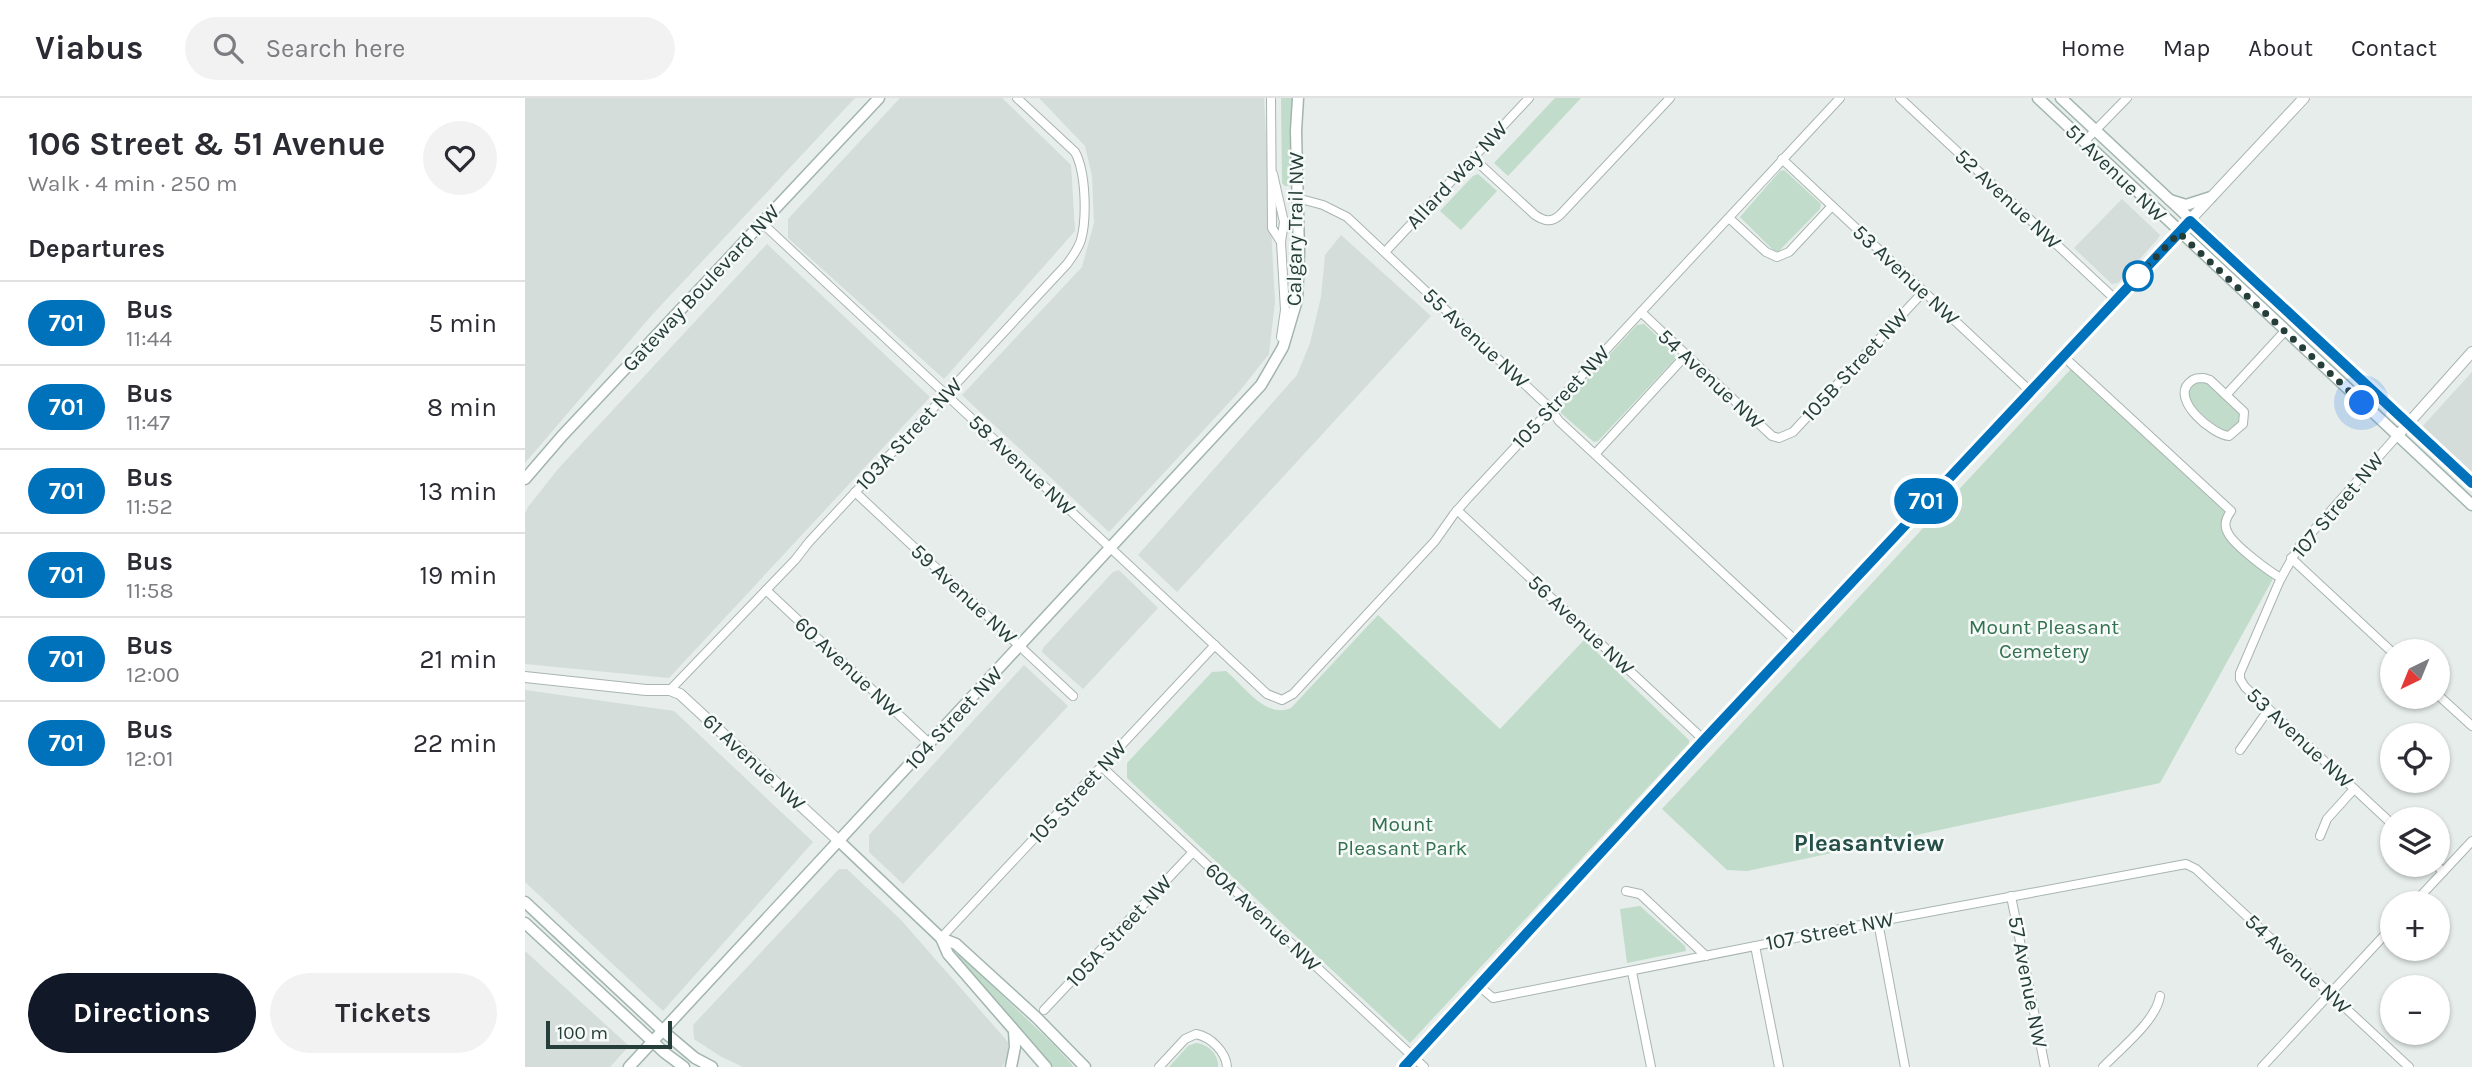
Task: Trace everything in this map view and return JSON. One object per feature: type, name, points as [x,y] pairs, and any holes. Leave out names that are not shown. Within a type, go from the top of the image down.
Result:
[{"type":"main road","name":"Gateway Boulevard NW","points":[[525,479],[562,436],[879,98]]},
{"type":"main road","name":"Calgary Trail NW","points":[[1276,361],[1292,322],[1297,300],[1297,98]]},
{"type":"main road","name":"51 Avenue NW","points":[[2038,98],[2472,505]]},
{"type":"main road","name":"51 Avenue NW","points":[[2061,98],[2472,483]]},
{"type":"main road","points":[[2165,198],[2186,205],[2211,197]]},
{"type":"main road","name":"104 Street NW","points":[[629,1067],[1245,405],[1276,361]]},
{"type":"main road","name":"61 Avenue NW","points":[[839,841],[941,938],[956,944],[1037,1018],[1085,1067]]},
{"type":"main road","points":[[525,902],[663,1031],[695,1058],[712,1067]]},
{"type":"main road","points":[[525,923],[652,1042],[684,1067]]},
{"type":"main road","name":"61 Avenue NW","points":[[941,938],[948,954],[1046,1067]]},
{"type":"main road","points":[[1011,1067],[1015,1047],[1014,1031]]},
{"type":"street","name":"103A Street NW","points":[[670,690],[766,590],[1067,264],[1076,251],[1082,237],[1084,215],[1083,173],[1075,152],[1017,98]]},
{"type":"street","name":"Calgary Trail NW","points":[[1271,98],[1272,228],[1281,242],[1285,310],[1276,361]]},
{"type":"street","name":"Allard Way NW","points":[[1385,252],[1529,98]]},
{"type":"street","points":[[1473,158],[1535,215],[1547,221],[1560,215],[1669,98]]},
{"type":"street","name":"105 Street NW","points":[[1286,698],[1293,694],[1435,541],[1457,510],[1550,408],[1840,98]]},
{"type":"street","name":"52 Avenue NW","points":[[1900,98],[2116,299]]},
{"type":"street","points":[[2084,142],[2127,98]]},
{"type":"street","points":[[1404,1067],[1704,740],[2304,98]]},
{"type":"street","name":"53 Avenue NW","points":[[1782,159],[2030,391]]},
{"type":"street","name":"55 Avenue NW","points":[[1297,198],[1343,214],[1796,641]]},
{"type":"street","points":[[1729,218],[1766,253],[1781,257],[1789,252],[1832,206]]},
{"type":"street","name":"58 Avenue NW","points":[[762,223],[1267,694],[1277,699],[1286,698]]},
{"type":"street","name":"105B Street NW","points":[[1784,438],[1793,432],[1924,291]]},
{"type":"street","name":"54 Avenue NW","points":[[1640,312],[1772,436],[1784,438]]},
{"type":"street","points":[[2226,395],[2285,331]]},
{"type":"street","name":"107 Street NW","points":[[2240,679],[2242,665],[2291,558],[2307,536],[2472,352]]},
{"type":"street","points":[[1596,453],[1686,355]]},
{"type":"street","points":[[2063,356],[2231,511],[2225,522],[2228,534],[2264,567],[2281,578]]},
{"type":"street","points":[[2204,378],[2226,395],[2244,412],[2245,418],[2243,424],[2229,436],[2217,433],[2187,406],[2183,393],[2192,380],[2204,378]]},
{"type":"street","name":"59 Avenue NW","points":[[855,492],[1073,696]]},
{"type":"street","name":"56 Avenue NW","points":[[1457,510],[1704,740]]},
{"type":"street","points":[[2291,558],[2380,641]]},
{"type":"street","name":"60 Avenue NW","points":[[766,590],[930,744]]},
{"type":"street","name":"105 Street NW","points":[[941,938],[1215,645]]},
{"type":"street","points":[[525,677],[646,690],[670,690]]},
{"type":"street","name":"53 Avenue NW","points":[[2240,679],[2380,813]]},
{"type":"street","name":"61 Avenue NW","points":[[670,690],[688,700],[839,841]]},
{"type":"street","points":[[2450,706],[2472,726]]},
{"type":"street","points":[[2240,750],[2269,709]]},
{"type":"street","name":"60A Avenue NW","points":[[1101,767],[1424,1067]]},
{"type":"street","points":[[2320,836],[2327,819],[2354,789]]},
{"type":"street","points":[[2450,865],[2472,841]]},
{"type":"street","name":"105A Street NW","points":[[1044,1010],[1193,852]]},
{"type":"street","name":"54 Avenue NW","points":[[2186,864],[2196,869],[2409,1067]]},
{"type":"street","name":"107 Street NW","points":[[1479,986],[1493,998],[2186,864]]},
{"type":"street","points":[[2425,891],[2438,877]]},
{"type":"street","points":[[1626,891],[1640,894],[1706,956]]},
{"type":"street","name":"57 Avenue NW","points":[[2011,896],[2045,1067]]},
{"type":"street","points":[[1878,922],[1905,1067]]},
{"type":"street","points":[[2262,1067],[2380,940]]},
{"type":"street","points":[[1755,946],[1779,1067]]},
{"type":"street","points":[[1632,972],[1651,1067]]},
{"type":"street","points":[[2103,1067],[2151,1016],[2159,996]]},
{"type":"street","points":[[1159,1067],[1185,1039],[1196,1034],[1206,1037],[1222,1052],[1227,1067]]},
{"type":"shaded area","points":[[525,98],[855,98],[651,316],[525,463]]},
{"type":"shaded area","points":[[900,98],[1002,98],[1071,165],[1075,231],[944,379],[788,238],[788,219]]},
{"type":"shaded area","points":[[1039,98],[1264,98],[1275,302],[1269,354],[1238,393],[1109,532],[962,395],[1082,267],[1094,223],[1092,176],[1085,146]]},
{"type":"shaded area","points":[[2122,199],[2160,235],[2118,283],[2112,284],[2074,248]]},
{"type":"shaded area","points":[[1341,235],[1431,316],[1177,592],[1138,555],[1297,375],[1310,343],[1321,297],[1325,255]]},
{"type":"shaded area","points":[[767,244],[930,397],[669,678],[525,664],[525,513],[528,507],[558,469]]},
{"type":"shaded area","points":[[2472,372],[2472,475],[2421,428]]},
{"type":"shaded area","points":[[1119,570],[1158,608],[1083,689],[1042,652],[1043,648],[1113,572]]},
{"type":"shaded area","points":[[1024,665],[1068,706],[903,884],[869,852],[869,835]]},
{"type":"shaded area","points":[[525,690],[674,711],[813,842],[663,1011],[525,882]]},
{"type":"shaded area","points":[[839,869],[847,869],[901,920],[1008,1042],[1008,1057],[1002,1067],[743,1067],[694,1039],[693,1025]]},
{"type":"shaded area","points":[[525,951],[629,1046],[610,1067],[525,1067]]},
{"type":"green space","points":[[1281,98],[1296,98],[1294,185],[1285,186],[1282,183]]},
{"type":"green space","points":[[1555,98],[1581,98],[1508,176],[1494,163]]},
{"type":"green space","points":[[1784,170],[1821,204],[1820,209],[1779,251],[1774,251],[1740,217],[1780,171]]},
{"type":"green space","points":[[1478,174],[1497,191],[1461,230],[1440,211]]},
{"type":"green space","points":[[1644,324],[1674,352],[1675,359],[1598,441],[1594,442],[1562,414],[1562,406],[1637,325]]},
{"type":"green space","name":"Mount Pleasant Cemetery","points":[[2071,369],[2225,511],[2223,527],[2274,577],[2160,783],[1747,871],[1727,870],[1662,809]]},
{"type":"green space","points":[[2194,383],[2208,383],[2240,413],[2239,422],[2228,432],[2219,429],[2190,403],[2188,390]]},
{"type":"green space","name":"Mount Pleasant Park","points":[[1378,615],[1500,729],[1584,640],[1689,740],[1410,1043],[1127,778],[1127,763],[1212,672],[1226,671],[1264,705],[1282,710],[1291,708]]},
{"type":"green space","points":[[1640,906],[1685,946],[1686,951],[1627,963],[1620,909]]},
{"type":"green space","points":[[958,953],[1074,1067],[1052,1067],[957,958]]},
{"type":"green space","points":[[1196,1043],[1205,1045],[1212,1051],[1217,1058],[1218,1067],[1169,1067],[1188,1046]]},
{"type":"bus line","name":"701","points":[[1404,1067],[1704,740],[2190,221],[2472,483]]},
{"type":"district","name":"Pleasantview","points":[[1869,843]]},
{"type":"route","points":[[2138,276],[2134,280],[2179,233],[2362,403]]}]
